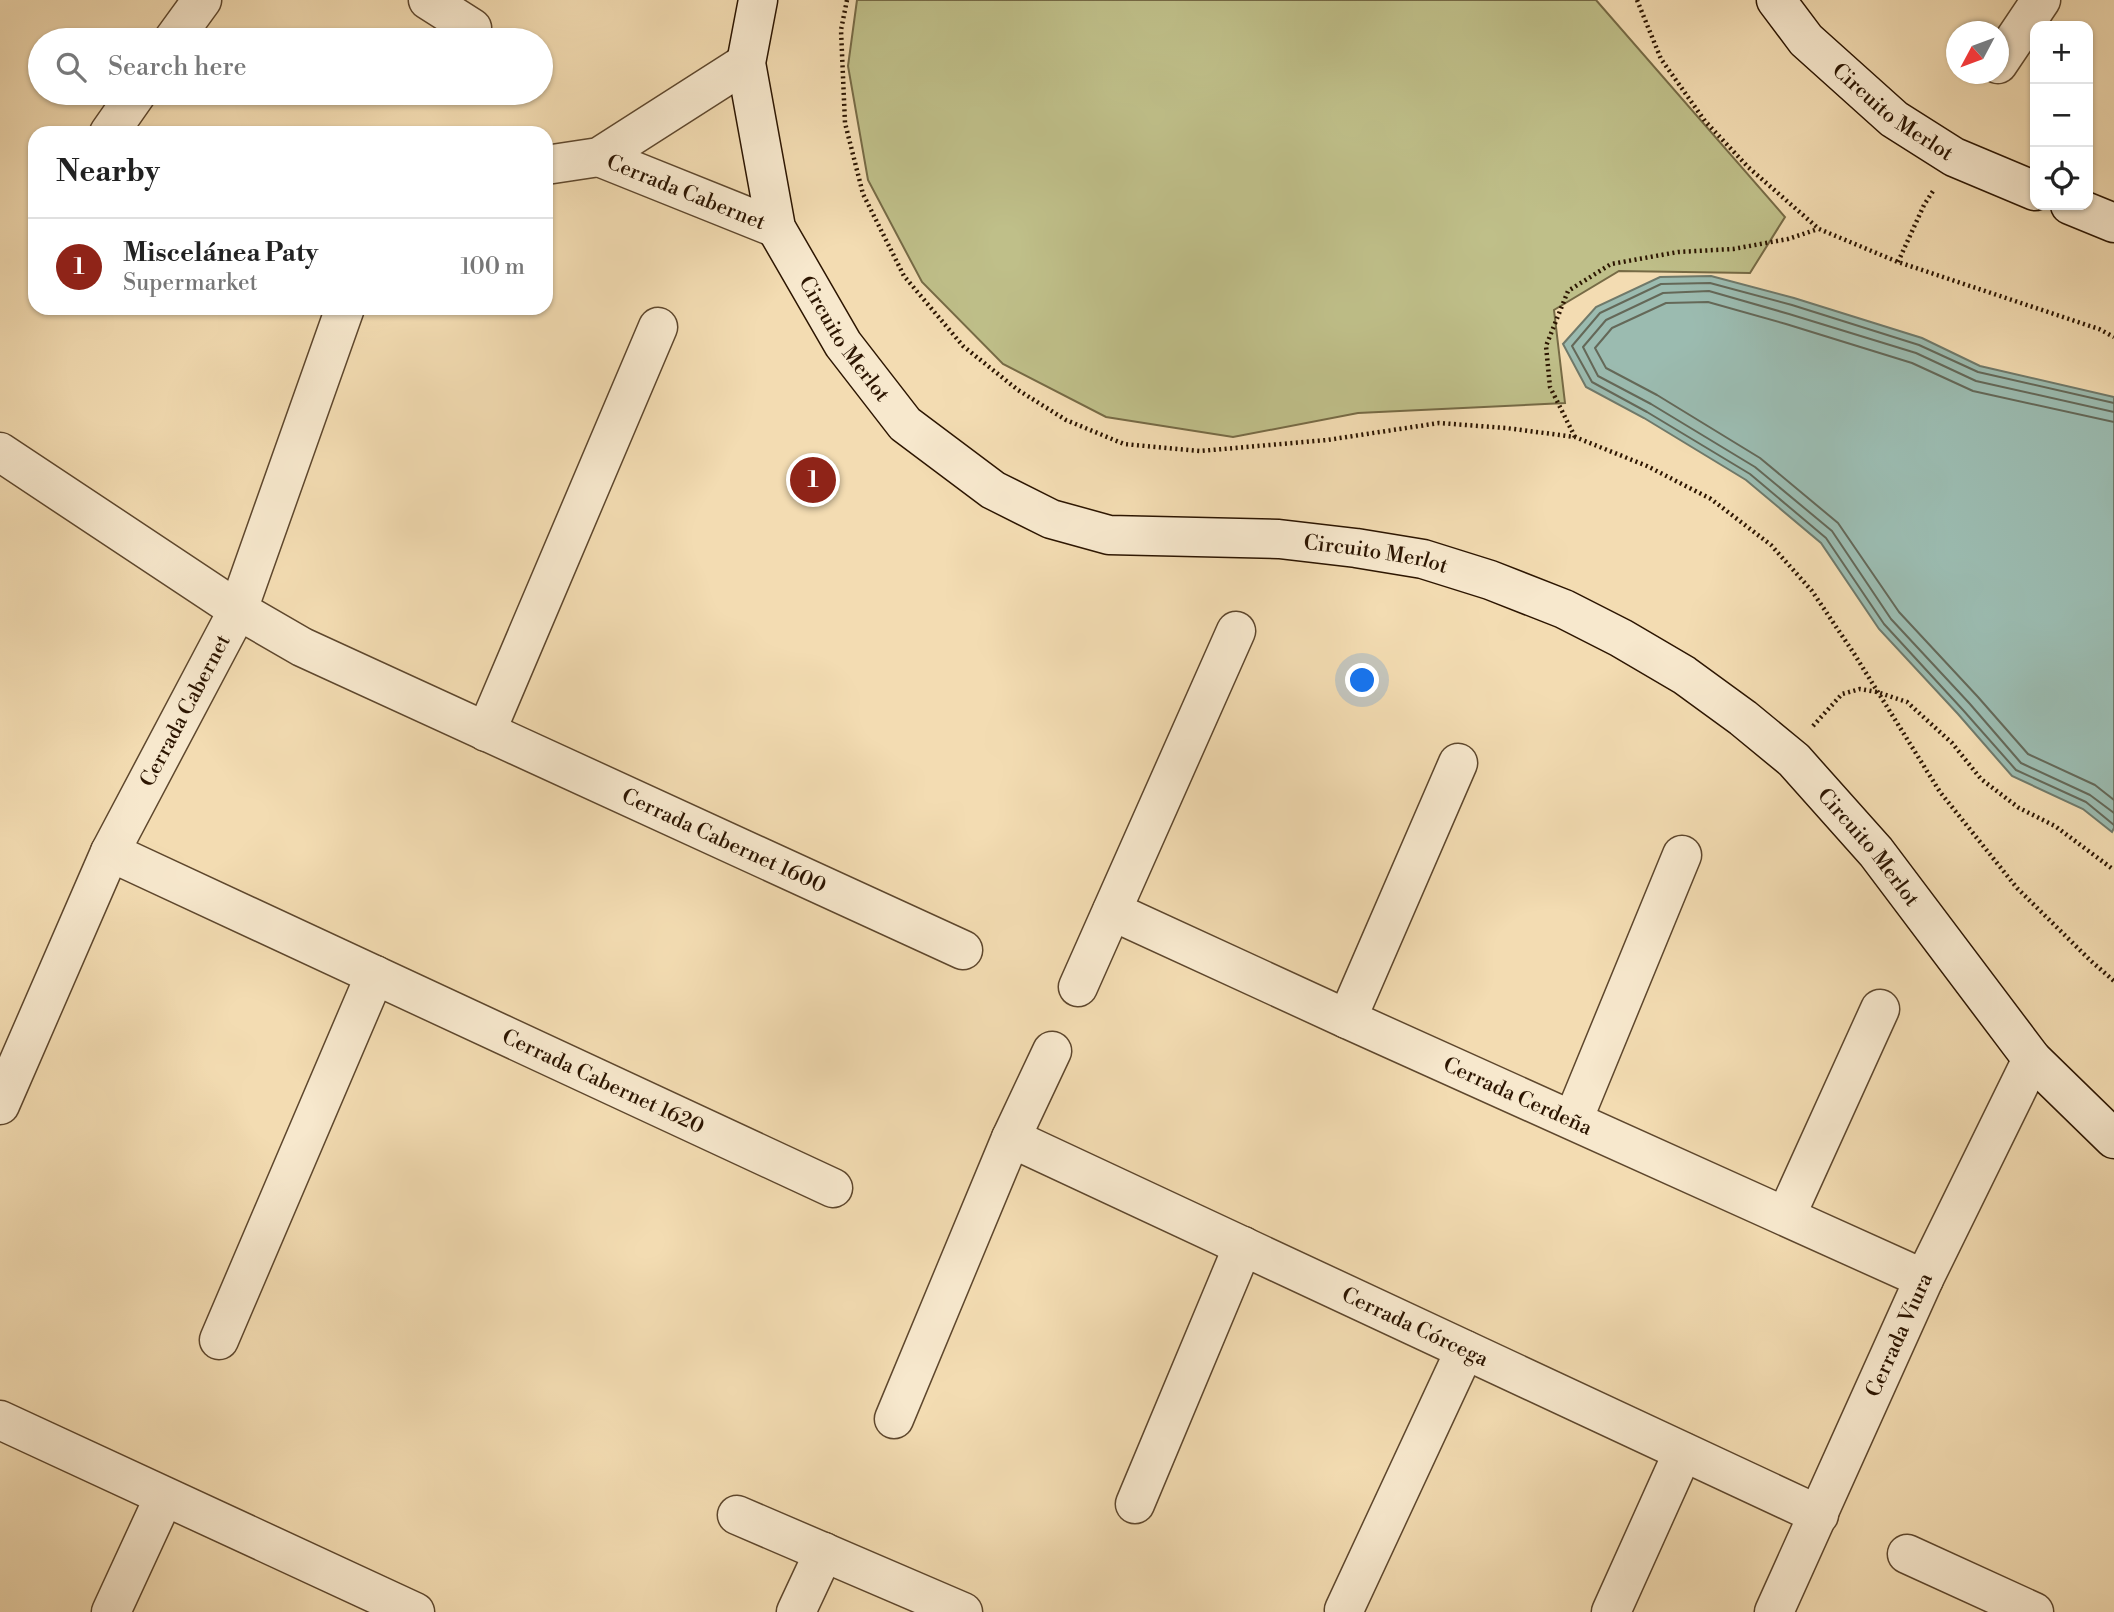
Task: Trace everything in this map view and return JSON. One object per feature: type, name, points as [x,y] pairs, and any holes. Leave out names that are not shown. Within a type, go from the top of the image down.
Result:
[{"type":"street","points":[[182,28],[202,0]]},
{"type":"street","points":[[428,0],[472,28]]},
{"type":"street","name":"Circuito Merlot","points":[[758,0],[746,63],[776,228],[843,344],[905,424],[993,490],[1051,519],[1109,535],[1279,539],[1423,558],[1564,609],[1684,675],[1794,760],[1875,852],[2032,1059],[2114,1139]]},
{"type":"street","name":"Circuito Merlot","points":[[1776,0],[1806,40],[1894,119],[1954,157],[2030,189]]},
{"type":"street","points":[[2009,48],[2041,0]]},
{"type":"street","name":"Cerrada Cabernet","points":[[553,164],[599,157],[746,63]]},
{"type":"street","points":[[114,126],[129,105]]},
{"type":"street","name":"Cerrada Cabernet","points":[[599,157],[776,228]]},
{"type":"street","points":[[2082,210],[2114,223]]},
{"type":"street","name":"Cerrada Cabernet","points":[[0,1105],[110,852],[238,610],[343,315]]},
{"type":"street","points":[[486,732],[658,327]]},
{"type":"street","name":"Cerrada Cabernet 1600","points":[[0,452],[238,610],[302,647],[963,950]]},
{"type":"street","points":[[1078,987],[1236,631]]},
{"type":"street","points":[[1347,1019],[1458,763]]},
{"type":"street","name":"Cerrada Cabernet 1620","points":[[110,852],[833,1188]]},
{"type":"street","points":[[1573,1120],[1682,855]]},
{"type":"street","name":"Cerrada Cerdeña","points":[[1112,911],[1924,1279]]},
{"type":"street","points":[[219,1340],[375,975]]},
{"type":"street","points":[[1786,1216],[1880,1009]]},
{"type":"street","points":[[894,1419],[1011,1138],[1052,1051]]},
{"type":"street","name":"Cerrada Viura","points":[[1774,1612],[1924,1279],[2032,1059]]},
{"type":"street","name":"Cerrada Córcega","points":[[1011,1138],[1819,1515]]},
{"type":"street","points":[[1135,1504],[1242,1246]]},
{"type":"street","points":[[1344,1610],[1465,1350]]},
{"type":"street","points":[[0,1420],[415,1612]]},
{"type":"street","points":[[1611,1612],[1683,1452]]},
{"type":"street","points":[[111,1612],[164,1497]]},
{"type":"street","points":[[737,1515],[962,1612]]},
{"type":"street","points":[[796,1612],[824,1552]]},
{"type":"street","points":[[1907,1555],[2034,1612]]},
{"type":"path","points":[[847,0],[841,30],[845,123],[863,194],[904,276],[963,346],[1018,390],[1066,420],[1124,444],[1200,451],[1327,440],[1439,423],[1575,437],[1647,466],[1712,499],[1771,545],[1812,591],[1940,792],[2017,888],[2114,981]]},
{"type":"path","points":[[1637,0],[1661,59],[1705,121],[1748,167],[1819,229],[1898,262],[2099,329],[2114,337]]},
{"type":"path","points":[[1898,262],[1924,205],[1954,157]]},
{"type":"path","points":[[1575,437],[1550,387],[1546,346],[1568,291],[1611,264],[1678,252],[1733,249],[1788,239],[1819,229]]},
{"type":"path","points":[[1794,760],[1815,723],[1842,694],[1860,689],[1908,702],[1952,743],[1981,779],[2019,808],[2055,826],[2114,870]]},
{"type":"green space","points":[[857,0],[1596,0],[1785,217],[1750,273],[1619,271],[1554,310],[1565,403],[1358,413],[1233,437],[1106,417],[1003,364],[922,282],[868,180],[848,66]]},
{"type":"water","points":[[1711,276],[1794,298],[1922,338],[1980,366],[2114,397],[2112,832],[2083,809],[2012,776],[1879,629],[1821,543],[1746,480],[1644,418],[1586,387],[1563,344],[1596,307],[1660,277]]},
{"type":"place","name":"Miscelánea Paty","points":[[813,480]]}]
